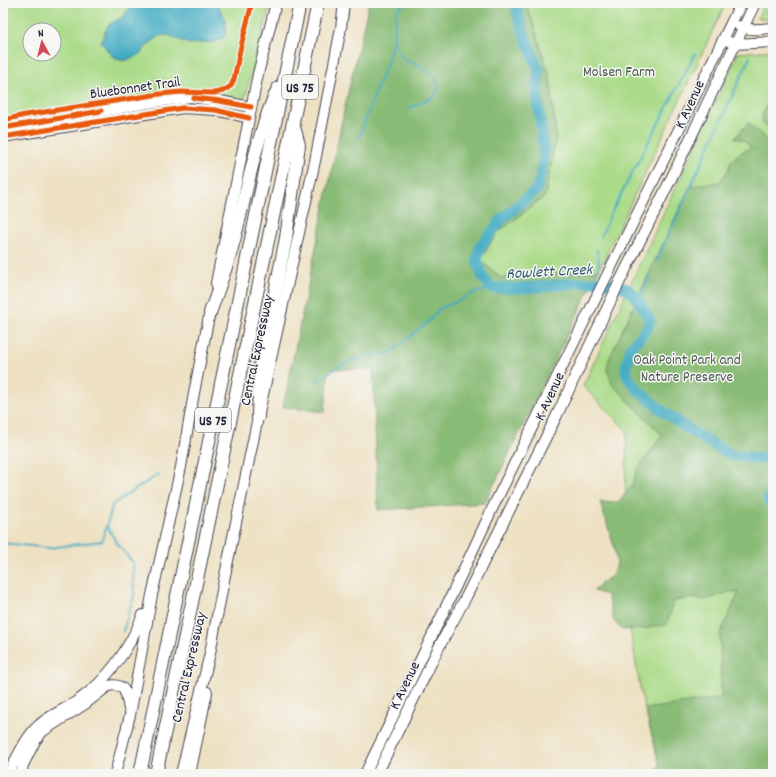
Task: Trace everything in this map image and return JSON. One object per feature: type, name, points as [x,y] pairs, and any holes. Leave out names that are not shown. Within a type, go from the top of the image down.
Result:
[{"type":"highway","name":"Central Expressway","points":[[140,774],[300,3]]},
{"type":"highway","name":"Central Expressway","points":[[156,774],[318,3]]},
{"type":"highway","points":[[210,313],[230,255],[267,112],[287,67]]},
{"type":"highway","points":[[258,417],[260,366],[286,238],[300,145],[293,122]]},
{"type":"main road","points":[[115,774],[130,715],[152,595],[181,467],[194,393],[251,107],[276,3]]},
{"type":"main road","name":"Central Expressway","points":[[181,774],[216,624],[258,417],[315,161],[341,28],[344,3]]},
{"type":"main road","name":"K Avenue","points":[[365,774],[741,3]]},
{"type":"main road","name":"K Avenue","points":[[377,774],[439,647],[472,585],[557,415],[596,330],[670,181],[734,44],[755,3]]},
{"type":"main road","points":[[730,26],[759,29],[773,28]]},
{"type":"main road","points":[[723,39],[734,44],[773,42]]},
{"type":"main road","points":[[3,134],[132,105],[190,97],[251,107]]},
{"type":"main road","points":[[132,105],[133,116]]},
{"type":"main road","points":[[3,134],[183,108],[215,110],[249,118]]},
{"type":"main road","points":[[511,472],[525,479]]},
{"type":"main road","points":[[460,580],[472,585]]},
{"type":"main road","points":[[8,774],[30,734],[40,724],[80,700],[112,669],[128,648],[152,595]]},
{"type":"main road","points":[[190,774],[206,697],[216,624]]},
{"type":"main road","points":[[417,670],[427,674]]},
{"type":"main road","points":[[21,774],[23,765],[43,731],[85,704],[108,686],[118,686],[126,692],[130,715]]},
{"type":"green space","points":[[3,3],[271,3],[244,101],[190,93],[3,117]]},
{"type":"green space","points":[[369,3],[525,3],[550,77],[556,137],[545,196],[497,233],[480,260],[501,278],[599,270],[485,503],[378,510],[373,369],[329,369],[325,412],[283,407],[346,101]]},
{"type":"green space","name":"Molsen Farm","points":[[525,3],[726,3],[599,270],[501,278],[480,260],[497,233],[545,196],[556,137],[550,77]]},
{"type":"green space","points":[[765,3],[773,3],[773,21],[757,18]]},
{"type":"green space","name":"Oak Point Park and Nature Preserve","points":[[773,50],[773,774],[651,774],[660,766],[641,694],[623,585],[627,431],[583,386],[738,53]]},
{"type":"green space","points":[[767,104],[773,105],[773,130],[763,123],[762,115]]},
{"type":"green space","name":"Oak Point Park and Nature Preserve","points":[[748,123],[770,142],[773,142],[773,774],[651,774],[660,766],[645,709],[721,698],[720,634],[739,592],[729,592],[705,600],[690,598],[674,601],[667,624],[644,629],[622,630],[614,621],[607,595],[594,591],[601,583],[612,576],[617,564],[614,546],[600,502],[618,503],[632,486],[637,470],[662,435],[612,384],[607,369],[609,359],[689,188],[696,185],[719,182],[728,171],[731,161],[740,153],[751,148],[743,140],[735,138]]},
{"type":"water","points":[[132,3],[217,3],[226,21],[226,31],[223,38],[214,42],[189,44],[168,35],[162,35],[151,42],[139,55],[124,61],[112,56],[101,42],[108,25],[124,16]]},
{"type":"waterway","points":[[359,138],[387,64],[393,40],[397,10],[405,3]]},
{"type":"waterway","name":"Rowlett Creek","points":[[515,3],[524,35],[539,70],[537,84],[538,102],[544,151],[542,169],[537,189],[501,220],[480,247],[477,260],[483,278],[493,288],[525,288],[594,282],[616,285],[629,290],[650,320],[647,329],[631,347],[626,367],[628,378],[640,392],[664,412],[694,433],[731,455],[773,460]]},
{"type":"waterway","points":[[766,13],[770,3]]},
{"type":"waterway","points":[[393,41],[403,59],[420,66],[435,76],[439,86],[435,96],[408,109]]},
{"type":"waterway","points":[[601,237],[611,213],[695,54]]},
{"type":"waterway","points":[[656,262],[750,57]]},
{"type":"waterway","points":[[595,283],[599,263],[597,250]]},
{"type":"waterway","points":[[638,302],[650,275]]},
{"type":"waterway","points":[[316,381],[349,361],[374,355],[389,354],[430,320],[440,308],[459,301],[470,294],[493,288]]},
{"type":"waterway","points":[[3,543],[49,548],[102,541],[113,504],[159,474]]},
{"type":"waterway","name":"Rowlett Creek","points":[[773,488],[768,499],[773,508]]},
{"type":"waterway","points":[[107,526],[116,542],[133,563],[134,596],[123,631]]},
{"type":"cycle path","name":"Bluebonnet Trail","points":[[3,120],[25,115],[160,94],[181,92],[214,93],[223,91],[231,86],[234,79],[252,3]]},
{"type":"cycle path","points":[[194,98],[251,107]]},
{"type":"cycle path","points":[[3,137],[183,108],[215,110],[249,118]]},
{"type":"cycle path","points":[[3,128],[101,111]]}]
